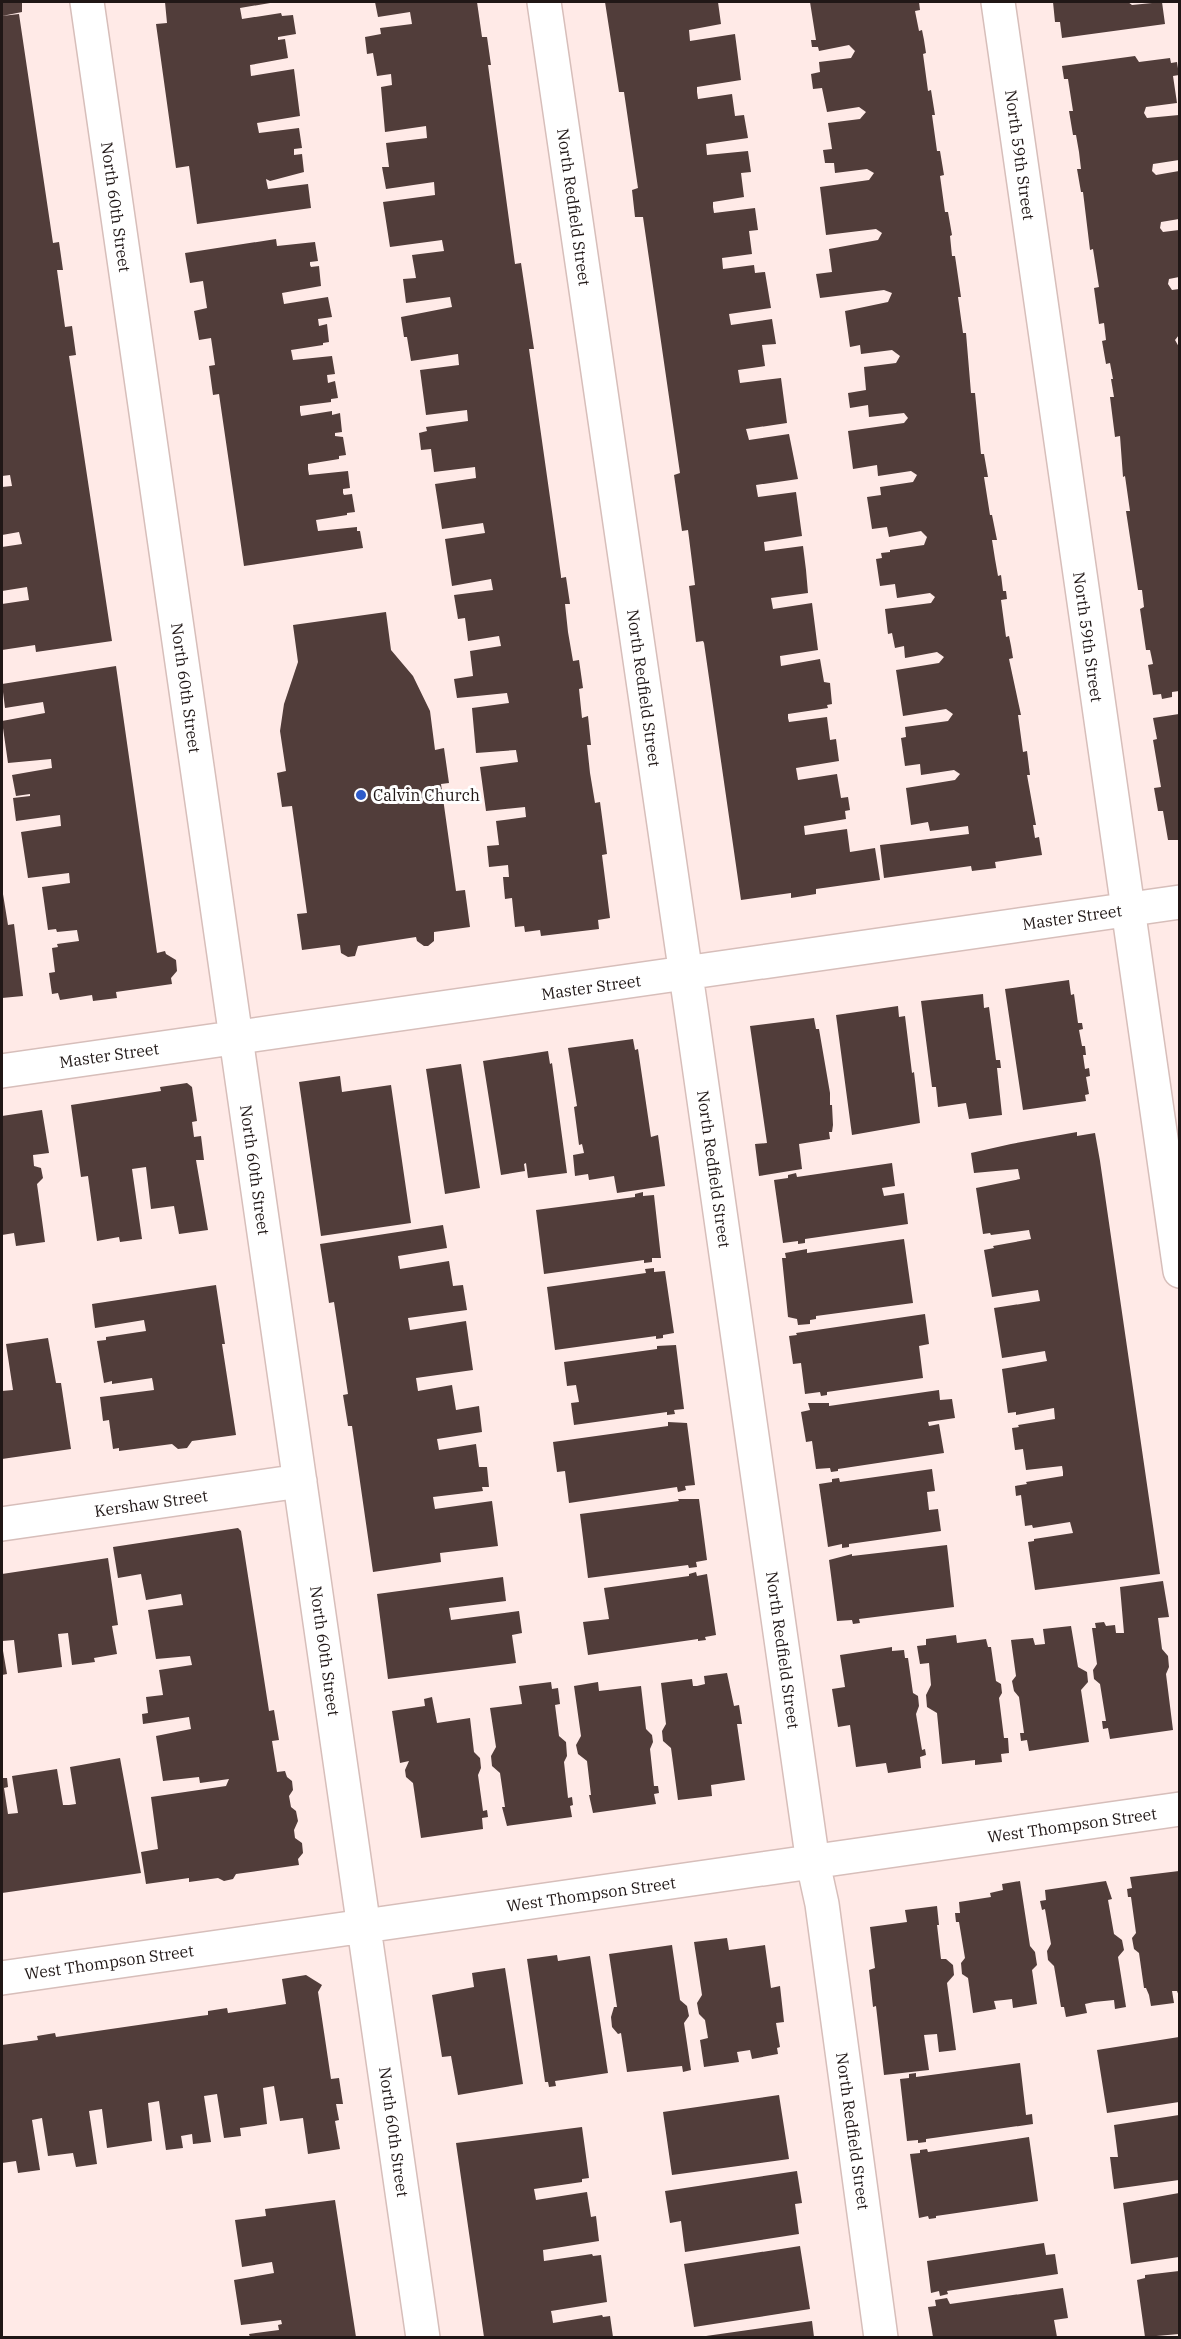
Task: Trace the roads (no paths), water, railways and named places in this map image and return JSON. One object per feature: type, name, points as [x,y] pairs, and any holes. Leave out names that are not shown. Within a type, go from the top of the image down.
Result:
[{"type":"street","name":"North 60th Street","points":[[87,2],[423,2337]]},
{"type":"street","name":"North Redfield Street","points":[[544,2],[813,1863],[822,1904],[881,2337]]},
{"type":"street","name":"North 59th Street","points":[[998,2],[1179,1271]]},
{"type":"street","name":"Master Street","points":[[2,1071],[1179,902]]},
{"type":"street","name":"Kershaw Street","points":[[2,1524],[300,1481]]},
{"type":"street","name":"West Thompson Street","points":[[2,1978],[1179,1809]]},
{"type":"place","name":"Calvin Church","points":[[361,795]]}]
